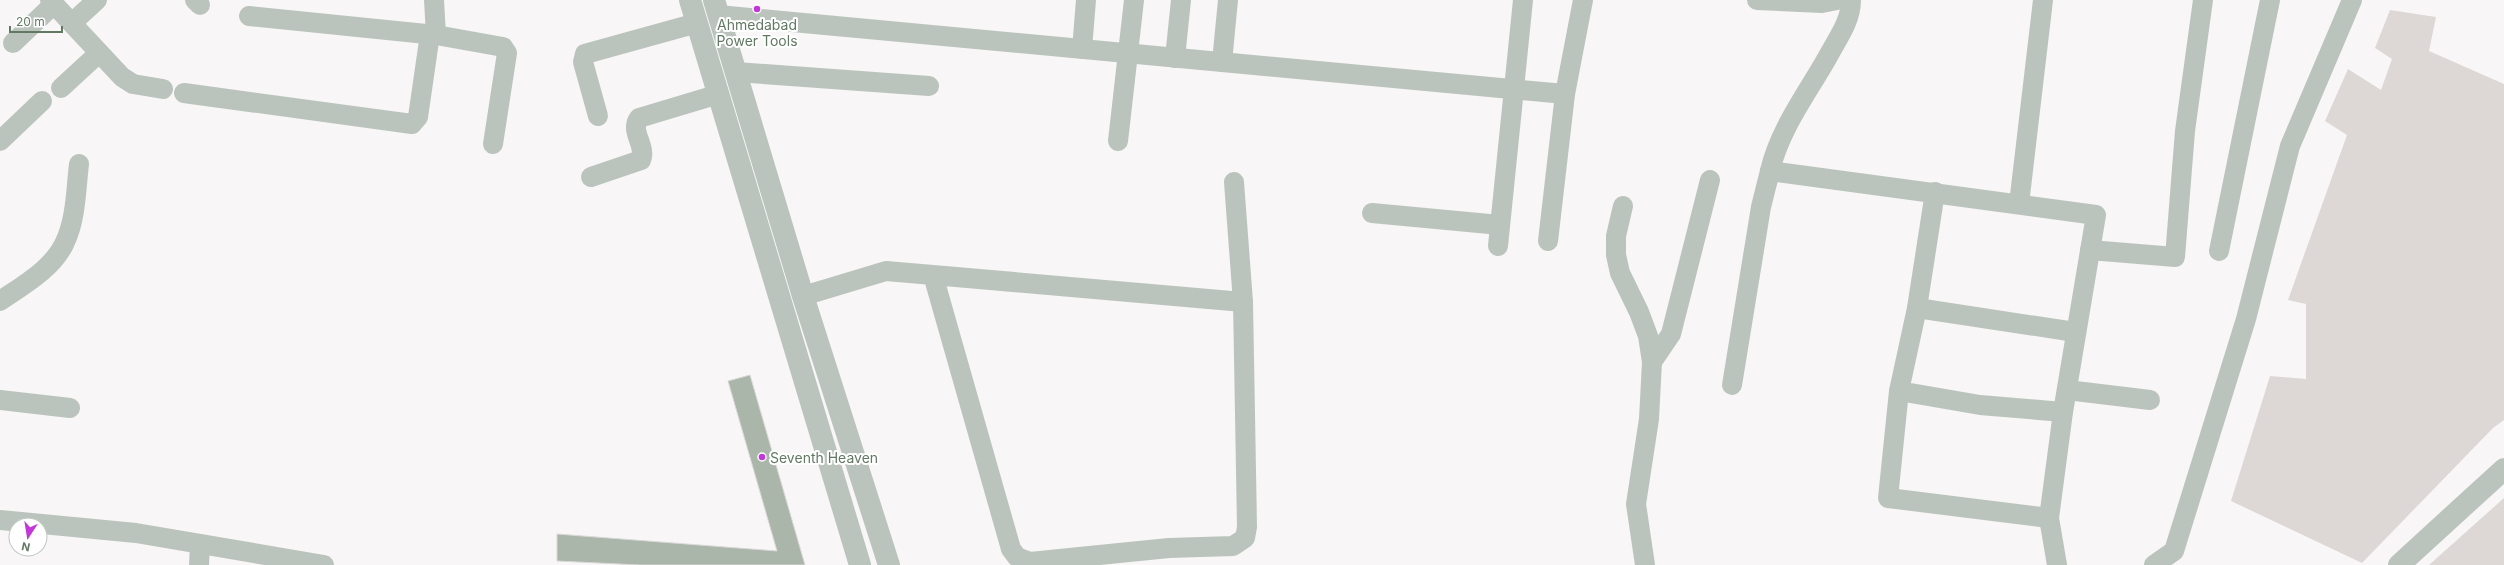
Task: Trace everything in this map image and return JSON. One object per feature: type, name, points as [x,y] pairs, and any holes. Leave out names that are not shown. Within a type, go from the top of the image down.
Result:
[{"type":"street","points":[[72,24],[97,0]]},
{"type":"street","points":[[184,93],[412,124],[418,117],[433,34],[434,0]]},
{"type":"street","points":[[690,0],[860,565]]},
{"type":"street","points":[[1082,49],[1086,0]]},
{"type":"street","points":[[1118,141],[1134,0]]},
{"type":"street","points":[[1175,58],[1181,0]]},
{"type":"street","points":[[1222,62],[1228,0]]},
{"type":"street","points":[[1498,246],[1523,0]]},
{"type":"street","points":[[1548,241],[1565,94],[1583,0]]},
{"type":"street","points":[[1757,0],[1822,3],[1837,0]]},
{"type":"street","points":[[1732,385],[1761,207],[1772,160],[1792,117],[1846,24],[1851,0]]},
{"type":"street","points":[[2019,204],[2044,0]]},
{"type":"street","points":[[2090,250],[2175,257],[2185,130],[2203,0]]},
{"type":"street","points":[[2219,251],[2270,0]]},
{"type":"street","points":[[2154,565],[2174,551],[2246,319],[2290,146],[2352,0]]},
{"type":"street","points":[[13,43],[52,2],[122,76],[133,84],[163,88]]},
{"type":"street","points":[[888,565],[803,296],[716,7],[1129,54],[1565,94]]},
{"type":"street","points":[[249,16],[433,34],[499,45],[506,49],[493,144]]},
{"type":"street","points":[[598,116],[583,62],[585,54],[697,23]]},
{"type":"street","points":[[61,88],[99,53]]},
{"type":"street","points":[[736,72],[929,86]]},
{"type":"street","points":[[591,177],[641,160],[643,153],[635,127],[639,118],[719,94]]},
{"type":"street","points":[[0,141],[42,101]]},
{"type":"street","points":[[0,301],[50,263],[65,243],[71,228],[79,164]]},
{"type":"street","points":[[1770,171],[1935,192],[2096,215],[2075,332],[2049,518],[2057,565]]},
{"type":"street","points":[[1652,362],[1671,334],[1710,180]]},
{"type":"street","points":[[933,275],[1011,549],[1017,558],[1030,562],[1128,559],[1233,546],[1245,538],[1247,526],[1243,302],[1234,182]]},
{"type":"street","points":[[1935,192],[1917,308],[1899,391],[1888,498],[2049,518]]},
{"type":"street","points":[[1623,206],[1616,236],[1616,255],[1620,273],[1639,312],[1648,336],[1652,362],[1649,419],[1636,504],[1645,565]]},
{"type":"street","points":[[1372,213],[1500,225]]},
{"type":"street","points":[[803,296],[886,271],[1243,302]]},
{"type":"street","points":[[1917,308],[2075,332]]},
{"type":"street","points":[[2067,390],[2150,400]]},
{"type":"street","points":[[1899,391],[1980,405],[2063,412]]},
{"type":"street","points":[[0,400],[70,408]]},
{"type":"street","points":[[2400,565],[2504,469]]},
{"type":"street","points":[[0,520],[136,533],[324,565]]},
{"type":"street","points":[[199,565],[200,544]]},
{"type":"shaded area","points":[[2390,10],[2436,17],[2429,51],[2504,84],[2504,420],[2493,428],[2362,563],[2231,501],[2270,376],[2306,379],[2306,304],[2288,300],[2347,135],[2325,121],[2348,69],[2381,90],[2392,59],[2375,48]]},
{"type":"shaded area","points":[[2504,498],[2504,565],[2429,565]]},
{"type":"building","name":"Seventh Heaven","points":[[750,375],[805,565],[640,565],[557,561],[557,534],[777,551],[728,381]]},
{"type":"place","name":"Ahmedabad Power Tools","points":[[757,9]]},
{"type":"place","name":"Seventh Heaven","points":[[762,457]]}]
